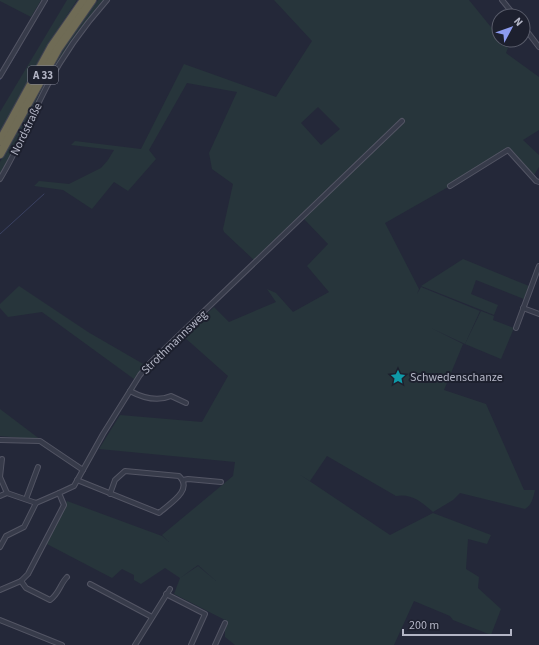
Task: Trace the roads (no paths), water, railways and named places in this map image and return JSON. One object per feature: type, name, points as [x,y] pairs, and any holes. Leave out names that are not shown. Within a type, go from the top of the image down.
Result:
[{"type":"highway","name":"A 33","points":[[0,141],[52,46],[84,0]]},
{"type":"highway","name":"A 33","points":[[0,154],[58,49],[92,0]]},
{"type":"street","points":[[0,76],[45,0]]},
{"type":"street","name":"Nordstraße","points":[[0,179],[19,145],[48,85],[62,61],[92,18],[107,0]]},
{"type":"street","points":[[502,0],[508,8]]},
{"type":"street","points":[[531,36],[539,47]]},
{"type":"street","name":"Strothmannsweg","points":[[36,503],[74,486],[103,434],[140,375],[149,364],[402,122]]},
{"type":"street","points":[[450,186],[508,150],[539,182]]},
{"type":"street","points":[[516,328],[539,266]]},
{"type":"street","points":[[523,308],[539,314]]},
{"type":"street","points":[[130,391],[143,398],[160,399],[171,396],[186,403]]},
{"type":"street","points":[[0,440],[40,442],[83,470]]},
{"type":"street","points":[[2,459],[0,477],[7,493]]},
{"type":"street","points":[[26,499],[38,467]]},
{"type":"street","points":[[77,480],[110,494],[158,513],[182,492],[185,486],[183,480],[179,476],[125,471],[115,480],[110,494]]},
{"type":"street","points":[[183,480],[188,479],[221,482]]},
{"type":"street","points":[[0,590],[21,581],[28,574],[64,505],[59,492]]},
{"type":"street","points":[[0,496],[7,493],[36,503],[24,527],[6,536],[0,547]]},
{"type":"street","points":[[21,581],[26,588],[50,600],[55,597],[63,580],[67,577]]},
{"type":"street","points":[[90,584],[152,617]]},
{"type":"street","points":[[135,645],[166,594],[170,590]]},
{"type":"street","points":[[166,594],[205,614],[191,645]]},
{"type":"street","points":[[0,620],[62,645]]},
{"type":"street","points":[[215,645],[225,623]]},
{"type":"waterway","points":[[0,80],[19,49]]},
{"type":"waterway","points":[[0,234],[44,194]]},
{"type":"place","name":"Schwedenschanze","points":[[398,377]]}]
